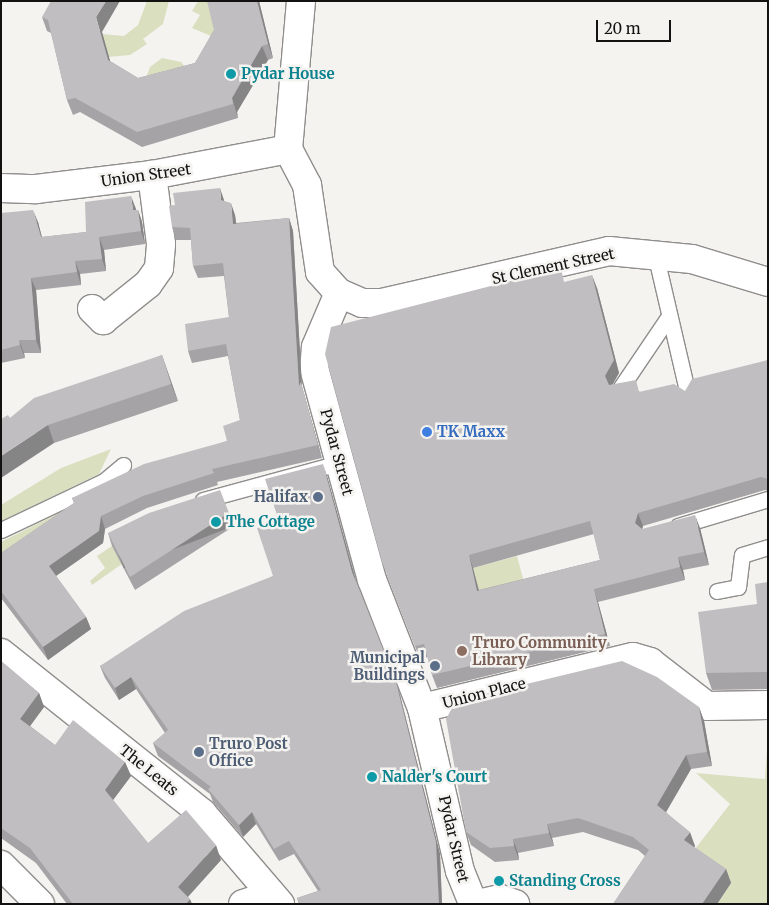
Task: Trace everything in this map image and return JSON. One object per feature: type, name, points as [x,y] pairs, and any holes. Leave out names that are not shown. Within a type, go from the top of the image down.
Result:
[{"type":"street","points":[[301,1],[288,149],[307,184],[320,272],[339,293]]},
{"type":"street","name":"Union Street","points":[[5,192],[152,175],[288,149]]},
{"type":"street","points":[[102,323],[148,284],[159,268],[161,244],[152,175]]},
{"type":"street","name":"St Clement Street","points":[[339,293],[362,303],[382,303],[609,251],[655,253],[726,267],[768,282]]},
{"type":"street","name":"Pydar Street","points":[[339,293],[314,357],[339,463],[372,580],[422,708],[460,871],[473,904]]},
{"type":"street","name":"The Leats","points":[[1,653],[202,813],[279,904]]},
{"type":"street","name":"Union Place","points":[[422,708],[633,657],[650,662],[699,703],[713,707],[768,705]]},
{"type":"street","points":[[1,865],[40,904]]},
{"type":"street","name":"The Leats","points":[[243,904],[262,898],[279,904]]},
{"type":"street","points":[[478,904],[500,899],[515,904]]},
{"type":"lane","points":[[655,253],[667,319],[688,395]]},
{"type":"lane","points":[[619,390],[667,319]]},
{"type":"lane","points":[[187,505],[339,463]]},
{"type":"lane","points":[[1,530],[104,481],[122,465]]},
{"type":"lane","points":[[659,532],[768,498]]},
{"type":"lane","points":[[717,591],[738,587],[742,555],[768,547]]},
{"type":"green space","points":[[147,1],[169,1],[163,24],[143,39],[147,44],[130,55],[109,57],[102,34],[124,36],[138,25]]},
{"type":"green space","points":[[198,1],[209,1],[218,39],[192,28],[200,15],[192,11]]},
{"type":"green space","points":[[162,58],[181,62],[195,78],[141,91],[150,67]]},
{"type":"green space","points":[[111,449],[99,474],[1,521],[1,505],[61,468]]},
{"type":"green space","points":[[73,506],[1,569],[1,542]]},
{"type":"green space","points":[[112,546],[122,564],[92,585],[90,581],[105,568],[97,556]]},
{"type":"green space","points":[[517,556],[527,593],[482,605],[473,568]]},
{"type":"green space","points":[[768,736],[768,904],[717,904],[731,883],[707,865],[660,894],[730,804],[696,773],[765,779]]},
{"type":"building","name":"Pydar House","points":[[51,1],[106,1],[96,17],[108,60],[138,78],[195,63],[214,30],[207,1],[257,1],[268,44],[262,46],[232,98],[233,104],[137,132],[75,98],[67,100],[48,20],[42,17]]},
{"type":"building","points":[[220,188],[221,200],[231,203],[233,224],[289,218],[299,386],[301,382],[318,445],[212,469],[214,473],[143,496],[101,516],[99,531],[49,566],[86,617],[43,647],[1,591],[1,553],[74,503],[72,498],[144,464],[227,441],[223,426],[240,420],[226,344],[188,351],[185,324],[229,317],[223,263],[193,266],[190,228],[172,227],[169,206],[175,205],[173,193]]},
{"type":"building","points":[[131,196],[133,210],[138,210],[141,231],[99,237],[102,259],[75,261],[77,272],[31,278],[36,340],[19,340],[20,345],[1,350],[1,213],[33,210],[41,237],[86,232],[85,202]]},
{"type":"building","points":[[561,268],[564,282],[592,275],[614,360],[605,376],[609,385],[636,380],[639,392],[674,384],[685,391],[692,379],[768,360],[768,479],[761,477],[638,513],[635,523],[642,529],[695,515],[704,552],[678,557],[680,567],[594,589],[605,634],[432,675],[424,644],[415,646],[382,562],[325,354],[331,327]],"holes":[[[590,521],[600,560],[477,591],[469,555]]]},
{"type":"building","points":[[162,355],[171,384],[48,425],[1,456],[1,419],[8,415],[10,418],[34,398]]},
{"type":"building","points":[[323,464],[352,572],[396,682],[436,842],[439,904],[300,904],[297,898],[321,890],[289,841],[274,849],[252,812],[239,825],[208,789],[211,787],[153,743],[168,730],[131,677],[115,688],[100,666],[184,611],[273,576],[257,528],[279,521],[265,479]]},
{"type":"building","points":[[220,490],[229,513],[130,577],[108,533],[149,513]]},
{"type":"building","points":[[768,582],[768,672],[706,673],[698,612],[757,604],[755,584]]},
{"type":"building","points":[[1,661],[39,693],[20,719],[55,745],[73,720],[125,762],[105,790],[148,843],[186,810],[216,845],[178,887],[190,899],[186,904],[73,904],[30,848],[1,828]]},
{"type":"building","points":[[622,661],[657,677],[699,707],[707,752],[686,755],[657,805],[690,832],[684,840],[726,869],[702,904],[613,904],[649,850],[633,837],[578,818],[547,824],[549,833],[513,839],[514,846],[490,848],[466,832],[446,719],[456,701]]},
{"type":"place","name":"Pydar House","points":[[231,74]]},
{"type":"place","name":"TK Maxx","points":[[427,432]]},
{"type":"place","name":"Halifax","points":[[318,497]]},
{"type":"place","name":"The Cottage","points":[[216,522]]},
{"type":"place","name":"Truro Community Library","points":[[462,651]]},
{"type":"place","name":"Municipal Buildings","points":[[435,666]]},
{"type":"place","name":"Truro Post Office","points":[[199,752]]},
{"type":"place","name":"Nalder's Court","points":[[372,777]]},
{"type":"place","name":"Standing Cross","points":[[499,881]]}]
